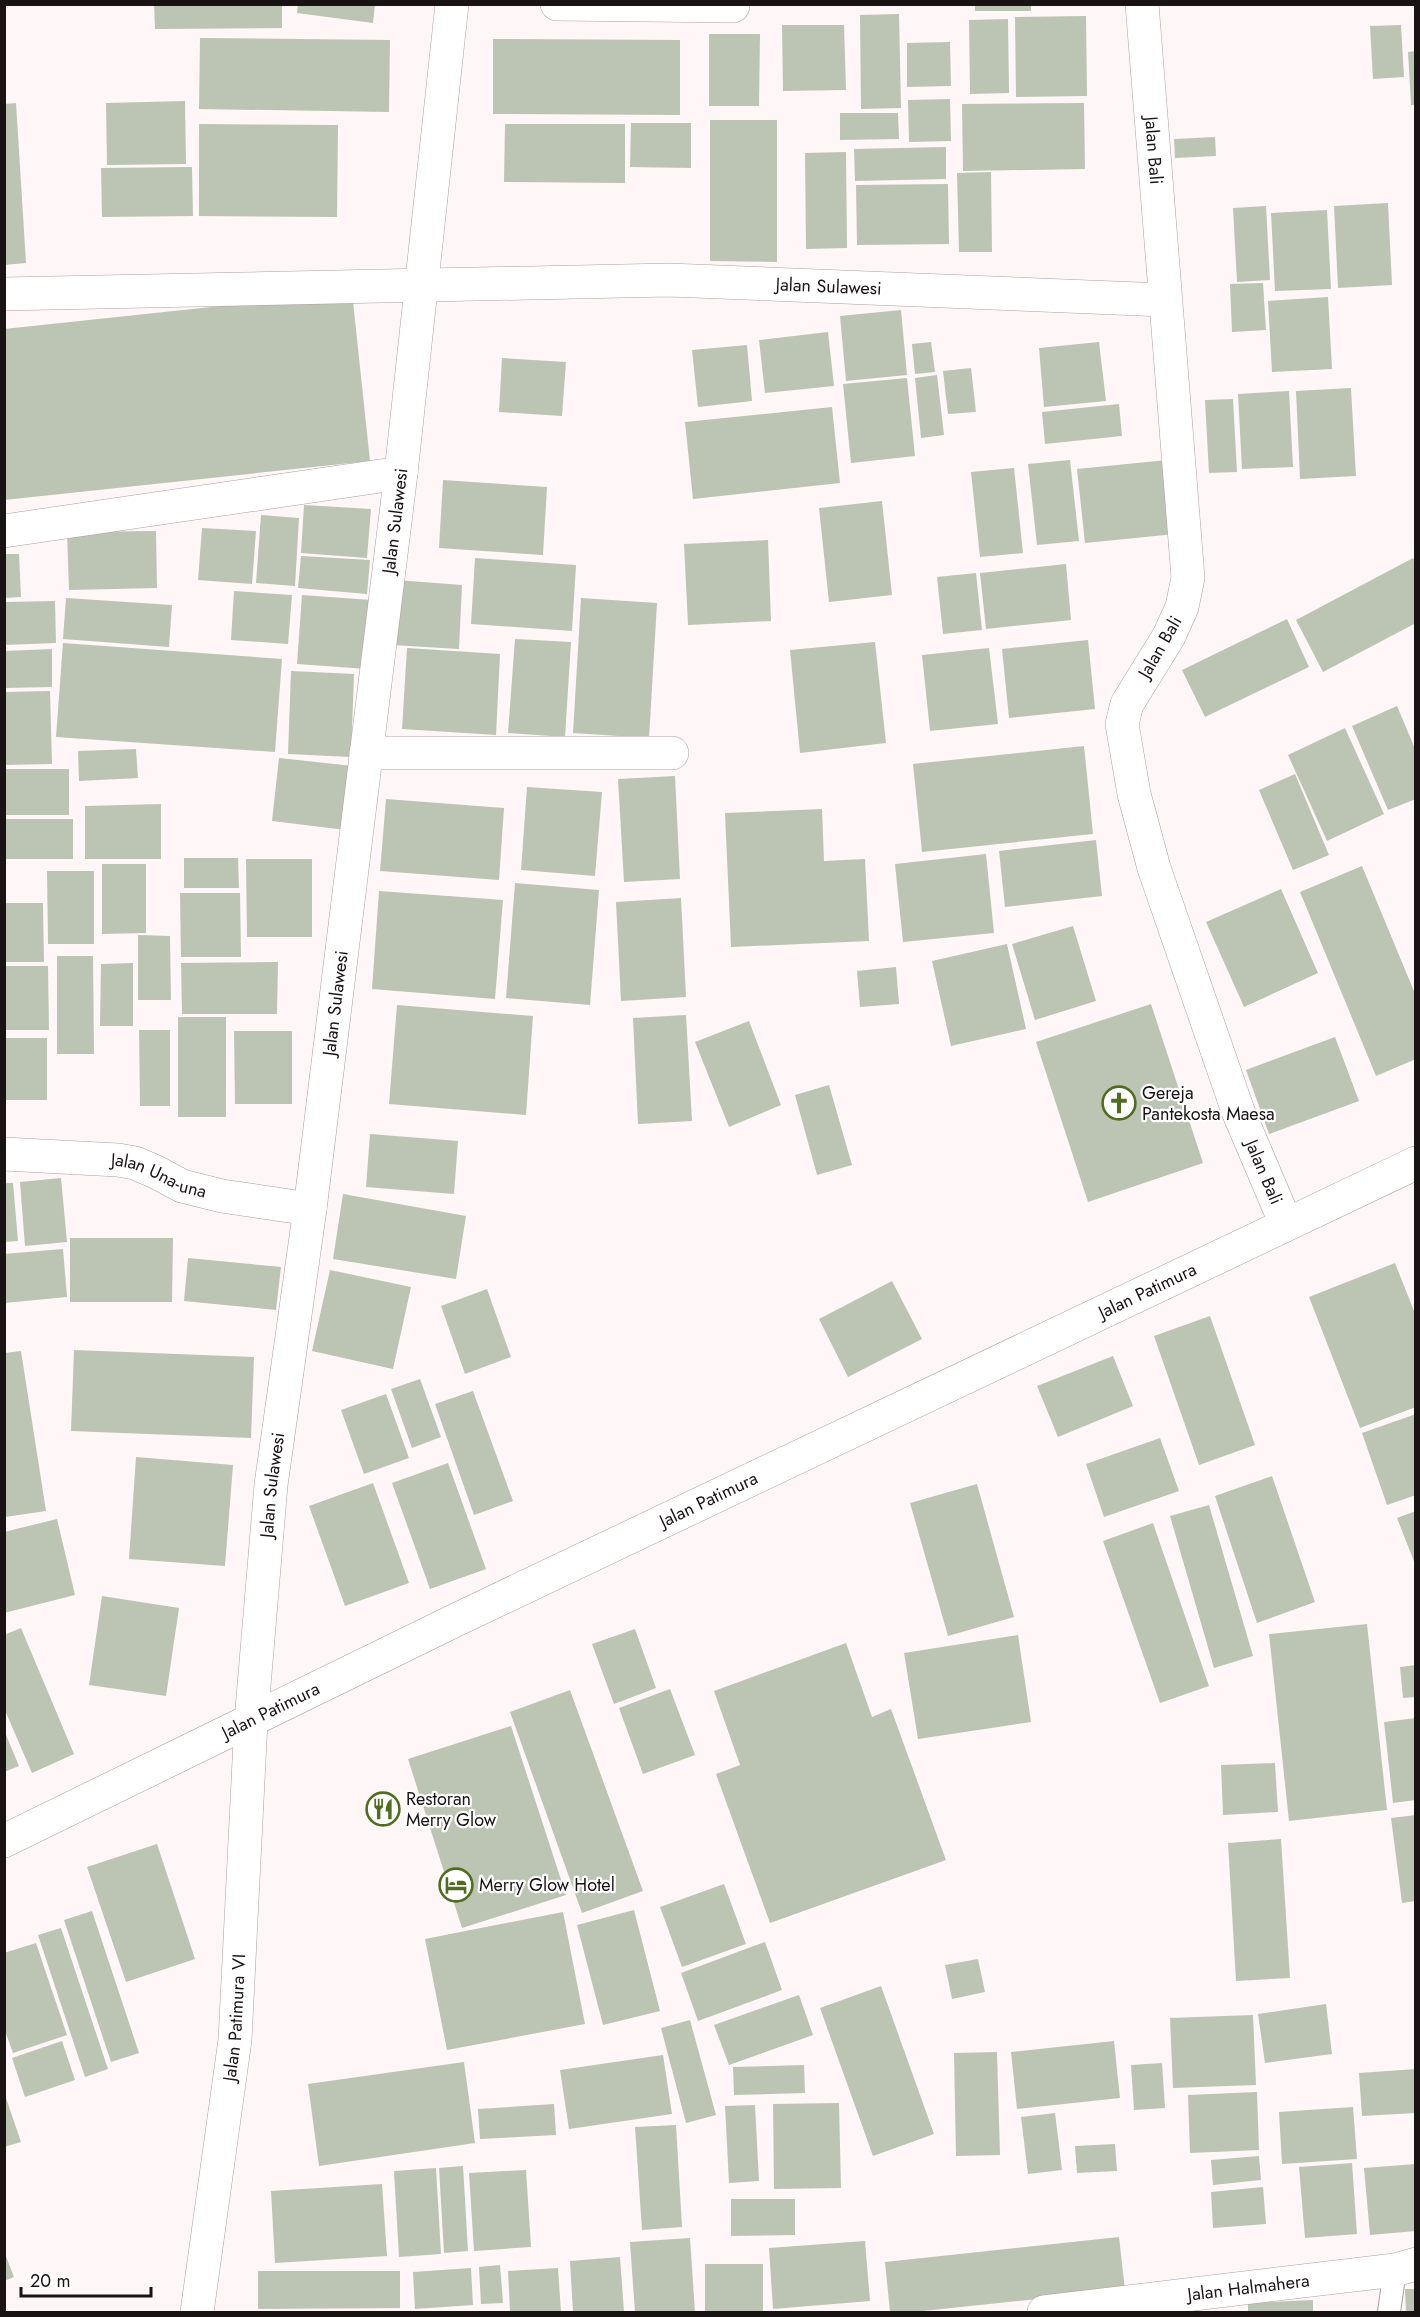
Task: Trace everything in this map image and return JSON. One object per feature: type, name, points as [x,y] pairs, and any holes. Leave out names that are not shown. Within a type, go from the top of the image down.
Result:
[{"type":"street","name":"Jalan Sulawesi","points":[[251,1720],[270,1485],[310,1209],[401,473],[452,4]]},
{"type":"street","points":[[557,4],[733,6]]},
{"type":"street","name":"Jalan Bali","points":[[1142,4],[1188,578],[1182,607],[1169,636],[1127,704],[1122,724],[1134,794],[1154,868],[1238,1111],[1286,1224]]},
{"type":"street","name":"Jalan Sulawesi","points":[[4,294],[669,280],[1164,300]]},
{"type":"street","points":[[4,531],[401,473]]},
{"type":"street","points":[[366,753],[672,753]]},
{"type":"street","name":"Jalan Una-una","points":[[4,1154],[118,1160],[135,1163],[182,1186],[222,1196],[310,1209]]},
{"type":"street","name":"Jalan Patimura","points":[[4,1841],[462,1617],[1416,1163]]},
{"type":"street","name":"Jalan Patimura VI","points":[[197,2313],[235,2040],[251,1720]]},
{"type":"street","name":"Jalan Halmahera","points":[[1055,2312],[1405,2267]]},
{"type":"lane","points":[[1389,2313],[1405,2267]]},
{"type":"building","points":[[154,4],[282,4],[282,28],[155,29]]},
{"type":"building","points":[[298,4],[375,4],[373,23],[297,13]]},
{"type":"building","points":[[975,4],[1031,4],[1031,11],[975,11]]},
{"type":"building","points":[[899,14],[901,108],[861,109],[860,15]]},
{"type":"building","points":[[1086,16],[1087,96],[1016,97],[1015,17]]},
{"type":"building","points":[[1008,19],[1009,93],[970,94],[969,20]]},
{"type":"building","points":[[782,25],[844,25],[846,90],[783,91]]},
{"type":"building","points":[[1401,25],[1404,77],[1373,79],[1370,26]]},
{"type":"building","points":[[709,34],[760,34],[759,106],[709,106]]},
{"type":"building","points":[[200,38],[390,40],[389,112],[199,109]]},
{"type":"building","points":[[493,39],[680,40],[680,115],[493,114]]},
{"type":"building","points":[[950,42],[951,86],[907,87],[907,43]]},
{"type":"building","points":[[1416,51],[1416,105],[1411,105],[1408,52]]},
{"type":"building","points":[[950,99],[951,141],[909,142],[908,100]]},
{"type":"building","points":[[185,101],[186,164],[107,165],[106,103]]},
{"type":"building","points":[[16,103],[26,263],[4,265],[4,104]]},
{"type":"building","points":[[1084,103],[1085,169],[963,171],[962,104]]},
{"type":"building","points":[[840,113],[898,113],[899,139],[840,140]]},
{"type":"building","points":[[710,120],[777,120],[777,262],[710,261]]},
{"type":"building","points":[[631,123],[691,123],[691,168],[630,167]]},
{"type":"building","points":[[199,124],[338,125],[337,217],[199,216]]},
{"type":"building","points":[[505,124],[625,124],[625,183],[504,182]]},
{"type":"building","points":[[1215,137],[1216,156],[1175,158],[1174,139]]},
{"type":"building","points":[[946,147],[946,179],[855,181],[854,149]]},
{"type":"building","points":[[846,152],[847,248],[806,249],[805,153]]},
{"type":"building","points":[[192,167],[193,216],[102,217],[101,168]]},
{"type":"building","points":[[991,172],[992,252],[959,252],[957,173]]},
{"type":"building","points":[[948,184],[949,244],[857,245],[856,185]]},
{"type":"building","points":[[1388,203],[1392,285],[1338,288],[1334,206]]},
{"type":"building","points":[[1266,206],[1270,280],[1237,282],[1233,208]]},
{"type":"building","points":[[1327,210],[1331,289],[1275,291],[1271,213]]},
{"type":"building","points":[[1263,283],[1266,330],[1232,332],[1230,284]]},
{"type":"building","points":[[352,292],[370,461],[4,500],[4,329]]},
{"type":"building","points":[[1328,297],[1332,369],[1272,372],[1268,301]]},
{"type":"building","points":[[901,310],[907,375],[846,381],[840,316]]},
{"type":"building","points":[[828,332],[834,386],[765,393],[759,340]]},
{"type":"building","points":[[931,342],[935,372],[915,374],[912,344]]},
{"type":"building","points":[[1099,342],[1106,401],[1044,407],[1039,348]]},
{"type":"building","points":[[747,345],[752,401],[698,407],[692,350]]},
{"type":"building","points":[[502,358],[566,362],[562,416],[499,412]]},
{"type":"building","points":[[971,368],[976,412],[948,414],[943,371]]},
{"type":"building","points":[[937,375],[944,435],[921,438],[915,378]]},
{"type":"building","points":[[907,378],[915,456],[851,463],[843,384]]},
{"type":"building","points":[[1351,388],[1356,476],[1300,479],[1296,391]]},
{"type":"building","points":[[1289,391],[1293,467],[1242,469],[1238,394]]},
{"type":"building","points":[[1233,399],[1237,472],[1209,473],[1205,400]]},
{"type":"building","points":[[1119,404],[1122,436],[1045,444],[1042,412]]},
{"type":"building","points":[[832,407],[840,483],[693,499],[685,422]]},
{"type":"building","points":[[1070,460],[1079,541],[1037,545],[1028,464]]},
{"type":"building","points":[[1167,460],[1175,534],[1085,543],[1077,469]]},
{"type":"building","points":[[1014,468],[1023,553],[980,557],[971,472]]},
{"type":"building","points":[[443,480],[547,487],[543,555],[439,548]]},
{"type":"building","points":[[882,501],[892,595],[829,602],[819,508]]},
{"type":"building","points":[[304,505],[371,509],[367,558],[301,553]]},
{"type":"building","points":[[261,515],[299,518],[295,586],[256,583]]},
{"type":"building","points":[[202,528],[256,531],[252,584],[198,580]]},
{"type":"building","points":[[156,531],[157,588],[69,590],[67,532]]},
{"type":"building","points":[[768,540],[771,621],[688,625],[684,544]]},
{"type":"building","points":[[4,554],[19,554],[21,597],[4,598]]},
{"type":"building","points":[[301,556],[370,560],[367,594],[298,588]]},
{"type":"building","points":[[475,558],[576,565],[572,631],[471,624]]},
{"type":"building","points":[[1413,558],[1416,563],[1416,623],[1323,672],[1296,620]]},
{"type":"building","points":[[1066,564],[1071,620],[986,629],[980,573]]},
{"type":"building","points":[[976,573],[982,630],[943,634],[937,577]]},
{"type":"building","points":[[396,580],[462,585],[459,649],[392,645]]},
{"type":"building","points":[[234,591],[292,595],[288,644],[231,640]]},
{"type":"building","points":[[302,595],[371,600],[367,669],[297,664]]},
{"type":"building","points":[[66,598],[172,605],[169,647],[63,639]]},
{"type":"building","points":[[581,598],[657,603],[649,738],[573,733]]},
{"type":"building","points":[[55,601],[56,643],[4,645],[4,602]]},
{"type":"building","points":[[1287,619],[1309,667],[1205,717],[1182,670]]},
{"type":"building","points":[[515,639],[571,642],[565,737],[508,733]]},
{"type":"building","points":[[1088,640],[1095,709],[1009,718],[1002,649]]},
{"type":"building","points":[[875,642],[886,743],[800,753],[790,650]]},
{"type":"building","points":[[63,643],[282,659],[275,752],[56,737]]},
{"type":"building","points":[[407,648],[500,654],[496,735],[402,729]]},
{"type":"building","points":[[989,648],[998,724],[930,731],[922,655]]},
{"type":"building","points":[[52,649],[52,687],[4,688],[4,651]]},
{"type":"building","points":[[291,671],[354,674],[351,757],[288,754]]},
{"type":"building","points":[[50,691],[52,764],[4,765],[4,692]]},
{"type":"building","points":[[1397,706],[1416,751],[1416,799],[1388,810],[1352,726]]},
{"type":"building","points":[[1345,728],[1384,814],[1327,841],[1288,755]]},
{"type":"building","points":[[1084,746],[1093,834],[922,852],[913,764]]},
{"type":"building","points":[[136,749],[138,778],[79,781],[78,751]]},
{"type":"building","points":[[279,758],[353,766],[346,830],[272,821]]},
{"type":"building","points":[[4,769],[69,769],[69,815],[4,815]]},
{"type":"building","points":[[1295,774],[1329,855],[1293,870],[1259,790]]},
{"type":"building","points":[[675,776],[680,879],[624,882],[618,779]]},
{"type":"building","points":[[527,787],[602,792],[595,876],[521,870]]},
{"type":"building","points":[[386,799],[504,808],[499,880],[380,871]]},
{"type":"building","points":[[161,804],[161,859],[85,859],[85,806]]},
{"type":"building","points":[[822,809],[824,861],[865,859],[869,941],[731,947],[725,813]]},
{"type":"building","points":[[4,819],[73,819],[73,859],[4,859]]},
{"type":"building","points":[[1096,840],[1102,896],[1005,907],[999,851]]},
{"type":"building","points":[[986,854],[994,933],[903,942],[895,864]]},
{"type":"building","points":[[184,858],[238,858],[239,888],[184,888]]},
{"type":"building","points":[[246,859],[312,859],[312,937],[247,937]]},
{"type":"building","points":[[102,864],[146,864],[146,933],[102,934]]},
{"type":"building","points":[[1362,866],[1416,996],[1416,1059],[1376,1076],[1300,892]]},
{"type":"building","points":[[47,871],[94,871],[94,944],[48,944]]},
{"type":"building","points":[[515,883],[599,890],[590,1005],[506,998]]},
{"type":"building","points":[[1281,889],[1318,973],[1244,1007],[1206,922]]},
{"type":"building","points":[[379,891],[503,900],[495,999],[372,989]]},
{"type":"building","points":[[180,893],[240,893],[241,957],[181,957]]},
{"type":"building","points":[[681,898],[686,997],[621,1001],[616,902]]},
{"type":"building","points":[[4,903],[43,903],[44,962],[4,962]]},
{"type":"building","points":[[1073,926],[1096,1001],[1035,1020],[1012,944]]},
{"type":"building","points":[[138,935],[170,936],[171,1000],[138,1000]]},
{"type":"building","points":[[1007,944],[1026,1029],[951,1046],[932,961]]},
{"type":"building","points":[[57,956],[93,956],[94,1054],[57,1054]]},
{"type":"building","points":[[278,962],[277,1014],[182,1014],[181,963]]},
{"type":"building","points":[[133,963],[133,1026],[100,1026],[101,964]]},
{"type":"building","points":[[4,966],[48,966],[49,1030],[4,1030]]},
{"type":"building","points":[[896,967],[899,1004],[860,1007],[857,971]]},
{"type":"building","name":"Gereja Pantekosta Maesa","points":[[1151,1004],[1203,1163],[1088,1202],[1036,1042]]},
{"type":"building","points":[[397,1005],[533,1016],[526,1115],[389,1104]]},
{"type":"building","points":[[686,1015],[692,1121],[638,1124],[633,1018]]},
{"type":"building","points":[[178,1017],[226,1017],[226,1117],[178,1117]]},
{"type":"building","points":[[749,1021],[781,1105],[729,1127],[695,1042]]},
{"type":"building","points":[[139,1030],[170,1030],[170,1106],[140,1106]]},
{"type":"building","points":[[234,1031],[292,1031],[292,1104],[235,1104]]},
{"type":"building","points":[[1335,1037],[1359,1101],[1269,1134],[1246,1070]]},
{"type":"building","points":[[4,1038],[47,1038],[47,1100],[4,1100]]},
{"type":"building","points":[[829,1085],[852,1165],[817,1175],[795,1095]]},
{"type":"building","points":[[370,1134],[458,1141],[454,1194],[366,1187]]},
{"type":"building","points":[[61,1178],[67,1242],[25,1246],[20,1182]]},
{"type":"building","points":[[4,1183],[13,1183],[18,1241],[4,1242]]},
{"type":"building","points":[[343,1194],[466,1216],[456,1279],[333,1259]]},
{"type":"building","points":[[70,1238],[173,1238],[172,1302],[70,1302]]},
{"type":"building","points":[[63,1249],[67,1297],[4,1303],[4,1254]]},
{"type":"building","points":[[188,1258],[281,1267],[276,1310],[184,1301]]},
{"type":"building","points":[[1395,1263],[1416,1316],[1416,1407],[1360,1428],[1309,1297]]},
{"type":"building","points":[[330,1270],[411,1287],[393,1369],[312,1351]]},
{"type":"building","points":[[892,1281],[922,1339],[848,1377],[819,1319]]},
{"type":"building","points":[[487,1289],[511,1357],[465,1374],[441,1306]]},
{"type":"building","points":[[1210,1316],[1255,1445],[1199,1465],[1154,1336]]},
{"type":"building","points":[[74,1350],[254,1357],[251,1438],[71,1431]]},
{"type":"building","points":[[21,1351],[46,1511],[5,1517],[5,1353]]},
{"type":"building","points":[[1113,1356],[1133,1406],[1058,1437],[1037,1386]]},
{"type":"building","points":[[420,1379],[441,1437],[412,1448],[391,1389]]},
{"type":"building","points":[[473,1391],[513,1501],[474,1515],[435,1404]]},
{"type":"building","points":[[386,1394],[409,1458],[364,1474],[341,1410]]},
{"type":"building","points":[[1416,1414],[1416,1495],[1387,1505],[1362,1433]]},
{"type":"building","points":[[1160,1438],[1179,1491],[1104,1517],[1086,1464]]},
{"type":"building","points":[[136,1457],[233,1465],[225,1566],[129,1559]]},
{"type":"building","points":[[448,1463],[486,1569],[430,1589],[392,1483]]},
{"type":"building","points":[[1272,1476],[1315,1602],[1257,1623],[1215,1496]]},
{"type":"building","points":[[373,1483],[409,1583],[345,1606],[309,1506]]},
{"type":"building","points":[[977,1484],[1014,1617],[948,1636],[910,1503]]},
{"type":"building","points":[[1209,1505],[1253,1656],[1214,1668],[1170,1516]]},
{"type":"building","points":[[1416,1511],[1416,1564],[1415,1564],[1397,1518]]},
{"type":"building","points":[[57,1519],[75,1595],[4,1613],[4,1532]]},
{"type":"building","points":[[1153,1523],[1209,1686],[1160,1703],[1103,1541]]},
{"type":"building","points":[[102,1596],[179,1608],[166,1696],[89,1685]]},
{"type":"building","points":[[1367,1624],[1387,1810],[1289,1821],[1269,1634]]},
{"type":"building","points":[[21,1628],[74,1754],[32,1773],[4,1708],[4,1635]]},
{"type":"building","points":[[635,1629],[656,1688],[614,1704],[592,1644]]},
{"type":"building","points":[[1018,1635],[1031,1722],[918,1739],[904,1653]]},
{"type":"building","points":[[846,1643],[872,1717],[891,1709],[946,1860],[770,1923],[716,1774],[740,1765],[714,1691]]},
{"type":"building","points":[[1416,1665],[1416,1697],[1403,1698],[1400,1667]]},
{"type":"building","points":[[670,1689],[695,1755],[643,1774],[619,1708]]},
{"type":"building","points":[[570,1690],[643,1891],[582,1913],[510,1712]]},
{"type":"building","points":[[1416,1718],[1416,1800],[1393,1803],[1384,1722]]},
{"type":"building","points":[[511,1726],[566,1895],[462,1928],[408,1759]]},
{"type":"building","points":[[4,1730],[19,1766],[4,1772]]},
{"type":"building","points":[[1275,1763],[1278,1812],[1223,1815],[1221,1765]]},
{"type":"building","points":[[1416,1815],[1416,1901],[1402,1903],[1391,1818]]},
{"type":"building","points":[[1281,1839],[1290,1978],[1236,1981],[1228,1843]]},
{"type":"building","points":[[157,1844],[195,1959],[126,1982],[87,1867]]},
{"type":"building","points":[[724,1884],[746,1944],[682,1967],[660,1907]]},
{"type":"building","points":[[634,1910],[660,2011],[603,2025],[577,1925]]},
{"type":"building","points":[[92,1911],[139,2053],[111,2062],[64,1920]]},
{"type":"building","points":[[563,1912],[585,2024],[447,2050],[425,1939]]},
{"type":"building","points":[[61,1928],[108,2069],[85,2077],[38,1935]]},
{"type":"building","points":[[765,1942],[782,1990],[698,2021],[681,1973]]},
{"type":"building","points":[[36,1943],[67,2035],[13,2053],[4,2028],[4,1953]]},
{"type":"building","points":[[978,1959],[985,1992],[952,1999],[945,1965]]},
{"type":"building","points":[[881,1986],[934,2134],[873,2156],[820,2008]]},
{"type":"building","points":[[799,1995],[813,2035],[729,2065],[714,2025]]},
{"type":"building","points":[[1326,2004],[1332,2054],[1265,2063],[1258,2014]]},
{"type":"building","points":[[1253,2015],[1256,2085],[1173,2088],[1170,2018]]},
{"type":"building","points":[[690,2020],[716,2115],[686,2123],[661,2028]]},
{"type":"building","points":[[62,2041],[75,2080],[25,2097],[12,2058]]},
{"type":"building","points":[[1114,2041],[1120,2098],[1017,2109],[1011,2052]]},
{"type":"building","points":[[997,2052],[1000,2155],[956,2156],[954,2053]]},
{"type":"building","points":[[663,2055],[672,2114],[569,2129],[560,2070]]},
{"type":"building","points":[[464,2062],[475,2143],[319,2166],[308,2084]]},
{"type":"building","points":[[1162,2063],[1165,2108],[1134,2110],[1131,2065]]},
{"type":"building","points":[[804,2065],[805,2093],[734,2095],[733,2067]]},
{"type":"building","points":[[1416,2069],[1416,2113],[1362,2116],[1359,2073]]},
{"type":"building","points":[[4,2092],[21,2142],[4,2147]]},
{"type":"building","points":[[1257,2092],[1259,2150],[1190,2153],[1188,2095]]},
{"type":"building","points":[[839,2103],[841,2188],[774,2189],[773,2104]]},
{"type":"building","points":[[554,2104],[556,2135],[480,2139],[478,2109]]},
{"type":"building","points":[[755,2105],[759,2181],[729,2183],[725,2106]]},
{"type":"building","points":[[1353,2107],[1357,2159],[1282,2164],[1279,2112]]},
{"type":"building","points":[[1055,2113],[1062,2170],[1028,2174],[1021,2117]]},
{"type":"building","points":[[676,2125],[682,2227],[642,2230],[635,2127]]},
{"type":"building","points":[[1115,2144],[1117,2171],[1077,2173],[1075,2146]]},
{"type":"building","points":[[1259,2156],[1261,2180],[1213,2185],[1211,2160]]},
{"type":"building","points":[[1352,2163],[1357,2234],[1305,2238],[1299,2167]]},
{"type":"building","points":[[1416,2164],[1416,2231],[1370,2235],[1364,2168]]},
{"type":"building","points":[[463,2166],[468,2251],[444,2253],[439,2168]]},
{"type":"building","points":[[436,2168],[441,2254],[399,2257],[394,2171]]},
{"type":"building","points":[[526,2170],[531,2247],[474,2251],[469,2173]]},
{"type":"building","points":[[382,2184],[387,2256],[275,2263],[271,2191]]},
{"type":"building","points":[[1263,2187],[1266,2224],[1213,2228],[1211,2192]]},
{"type":"building","points":[[731,2199],[795,2199],[795,2235],[731,2236]]},
{"type":"building","points":[[1119,2237],[1125,2290],[913,2312],[890,2312],[885,2262]]},
{"type":"building","points":[[690,2238],[695,2312],[635,2312],[630,2242]]},
{"type":"building","points":[[865,2241],[870,2301],[773,2309],[769,2248]]},
{"type":"building","points":[[4,2251],[14,2277],[4,2281]]},
{"type":"building","points":[[620,2257],[624,2312],[573,2312],[570,2261]]},
{"type":"building","points":[[705,2264],[763,2264],[763,2312],[705,2312]]},
{"type":"building","points":[[500,2265],[503,2303],[481,2304],[479,2267]]},
{"type":"building","points":[[471,2268],[473,2305],[415,2309],[413,2272]]},
{"type":"building","points":[[558,2268],[561,2312],[510,2312],[508,2271]]},
{"type":"building","points":[[258,2271],[400,2271],[400,2308],[258,2309]]},
{"type":"building","points":[[1405,2289],[1416,2289],[1416,2312],[1406,2312]]},
{"type":"building","points":[[1313,2300],[1313,2312],[1248,2312],[1248,2303]]},
{"type":"place","name":"Gereja Pantekosta Maesa","points":[[1119,1103]]},
{"type":"place","name":"Restoran Merry Glow","points":[[383,1809]]},
{"type":"place","name":"Merry Glow Hotel","points":[[456,1885]]}]
